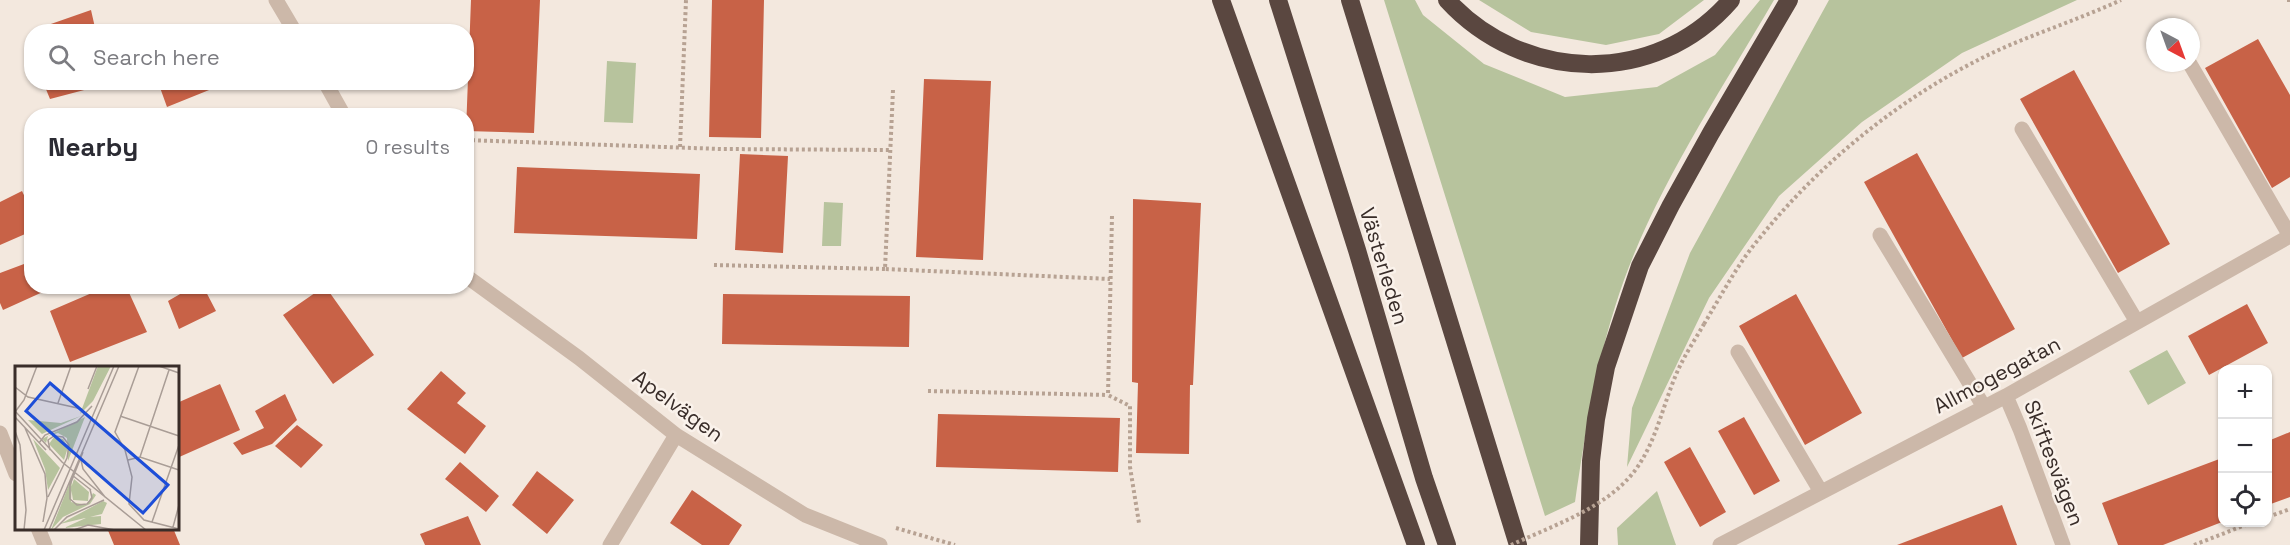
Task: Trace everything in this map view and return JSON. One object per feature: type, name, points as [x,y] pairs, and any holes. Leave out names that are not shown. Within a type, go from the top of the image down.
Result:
[{"type":"highway","points":[[1210,0],[1238,50]]},
{"type":"highway","points":[[1221,0],[1416,545]]},
{"type":"highway","name":"Västerleden","points":[[1278,0],[1357,249],[1424,478],[1447,545]]},
{"type":"highway","points":[[1350,0],[1518,545]]},
{"type":"highway","points":[[1447,0],[1481,30],[1507,46],[1536,58],[1566,64],[1595,65],[1625,61],[1678,42],[1701,27],[1731,0]]},
{"type":"highway","points":[[1589,545],[1591,461],[1605,367],[1640,266],[1711,133],[1789,0]]},
{"type":"street","points":[[276,0],[291,24]]},
{"type":"street","points":[[2195,72],[2290,236]]},
{"type":"street","points":[[329,90],[340,108]]},
{"type":"street","points":[[2022,129],[2137,322]]},
{"type":"street","points":[[1880,235],[1984,407]]},
{"type":"street","name":"Allmogegatan","points":[[1720,545],[2006,396],[2290,236]]},
{"type":"street","name":"Apelvägen","points":[[474,282],[579,358],[676,435],[806,515],[880,545]]},
{"type":"street","points":[[1738,352],[1821,492]]},
{"type":"street","name":"Skiftesvägen","points":[[2006,396],[2063,545]]},
{"type":"street","points":[[0,433],[15,471]]},
{"type":"street","points":[[610,545],[676,435]]},
{"type":"street","points":[[39,530],[45,545]]},
{"type":"path","points":[[680,147],[686,0]]},
{"type":"path","points":[[1512,545],[1587,509],[1623,484],[1633,472],[1656,429],[1679,368],[1704,324],[1756,241],[1812,181],[1901,105],[2002,49],[2121,0]]},
{"type":"path","points":[[885,269],[893,90]]},
{"type":"path","points":[[474,140],[680,147],[890,150]]},
{"type":"path","points":[[1108,395],[1112,216]]},
{"type":"path","points":[[714,266],[885,269],[1110,279]]},
{"type":"path","points":[[928,391],[1108,395],[1130,406],[1130,466],[1139,523]]},
{"type":"path","points":[[2272,515],[2290,508]]},
{"type":"path","points":[[891,526],[955,545]]},
{"type":"path","points":[[2194,545],[2240,527]]},
{"type":"green space","points":[[1384,0],[1415,0],[1423,15],[1484,64],[1565,97],[1657,87],[1715,55],[1760,0],[1774,0],[1673,172],[1639,243],[1615,307],[1600,362],[1588,418],[1575,502],[1545,516]]},
{"type":"green space","points":[[1479,0],[1704,0],[1659,34],[1606,45],[1531,32]]},
{"type":"green space","points":[[1829,0],[2077,0],[1962,53],[1862,122],[1779,196],[1709,298],[1627,467],[1632,408],[1690,253]]},
{"type":"green space","points":[[607,61],[636,63],[633,123],[604,122]]},
{"type":"green space","points":[[824,202],[843,203],[841,246],[822,246]]},
{"type":"green space","points":[[2167,350],[2186,383],[2148,405],[2129,371]]},
{"type":"green space","points":[[1657,491],[1676,545],[1618,545],[1617,528]]},
{"type":"building","points":[[471,0],[540,0],[534,133],[474,131],[474,108],[467,108],[468,90],[474,90],[474,24],[470,24]]},
{"type":"building","points":[[712,0],[764,0],[761,138],[709,137]]},
{"type":"building","points":[[91,10],[94,24],[51,24]]},
{"type":"building","points":[[2258,39],[2290,95],[2290,177],[2272,188],[2205,68]]},
{"type":"building","points":[[2074,70],[2170,244],[2118,273],[2020,99]]},
{"type":"building","points":[[924,79],[991,81],[983,260],[916,257]]},
{"type":"building","points":[[46,90],[84,90],[50,99]]},
{"type":"building","points":[[161,90],[209,90],[167,107]]},
{"type":"building","points":[[1917,153],[2015,329],[1962,358],[1864,182]]},
{"type":"building","points":[[740,154],[788,156],[783,253],[735,250]]},
{"type":"building","points":[[517,167],[700,174],[697,239],[514,233]]},
{"type":"building","points":[[22,191],[24,195],[24,234],[0,245],[0,202]]},
{"type":"building","points":[[1133,199],[1201,203],[1193,385],[1190,385],[1189,454],[1136,453],[1138,383],[1132,382]]},
{"type":"building","points":[[24,264],[24,294],[38,294],[3,310],[0,303],[0,273]]},
{"type":"building","points":[[89,294],[130,294],[147,332],[70,362],[50,311]]},
{"type":"building","points":[[180,294],[207,294],[216,311],[179,329],[168,301]]},
{"type":"building","points":[[313,294],[331,294],[374,355],[333,384],[283,315]]},
{"type":"building","points":[[723,294],[910,296],[909,347],[722,344]]},
{"type":"building","points":[[1796,294],[1862,413],[1805,445],[1739,326]]},
{"type":"building","points":[[2247,304],[2268,343],[2227,365],[2218,365],[2218,370],[2209,375],[2188,336]]},
{"type":"building","points":[[441,371],[466,393],[457,403],[486,426],[465,454],[407,409]]},
{"type":"building","points":[[220,384],[240,430],[178,458],[178,403]]},
{"type":"building","points":[[285,394],[297,420],[272,444],[242,455],[233,443],[264,428],[255,411]]},
{"type":"building","points":[[938,414],[1120,418],[1118,472],[936,467]]},
{"type":"building","points":[[1744,417],[1780,481],[1754,495],[1718,431]]},
{"type":"building","points":[[297,425],[323,445],[301,468],[275,446]]},
{"type":"building","points":[[2290,432],[2290,497],[2272,504],[2272,473],[2272,439]]},
{"type":"building","points":[[1690,447],[1726,512],[1700,527],[1664,462]]},
{"type":"building","points":[[2218,460],[2218,524],[2163,545],[2118,545],[2102,503]]},
{"type":"building","points":[[460,462],[499,496],[486,512],[445,479]]},
{"type":"building","points":[[537,471],[574,500],[547,534],[512,505]]},
{"type":"building","points":[[692,490],[742,525],[729,545],[702,545],[670,523]]},
{"type":"building","points":[[2002,505],[2017,545],[1897,545]]},
{"type":"building","points":[[468,516],[481,545],[425,545],[420,534]]},
{"type":"building","points":[[108,530],[174,530],[180,545],[114,545]]}]
